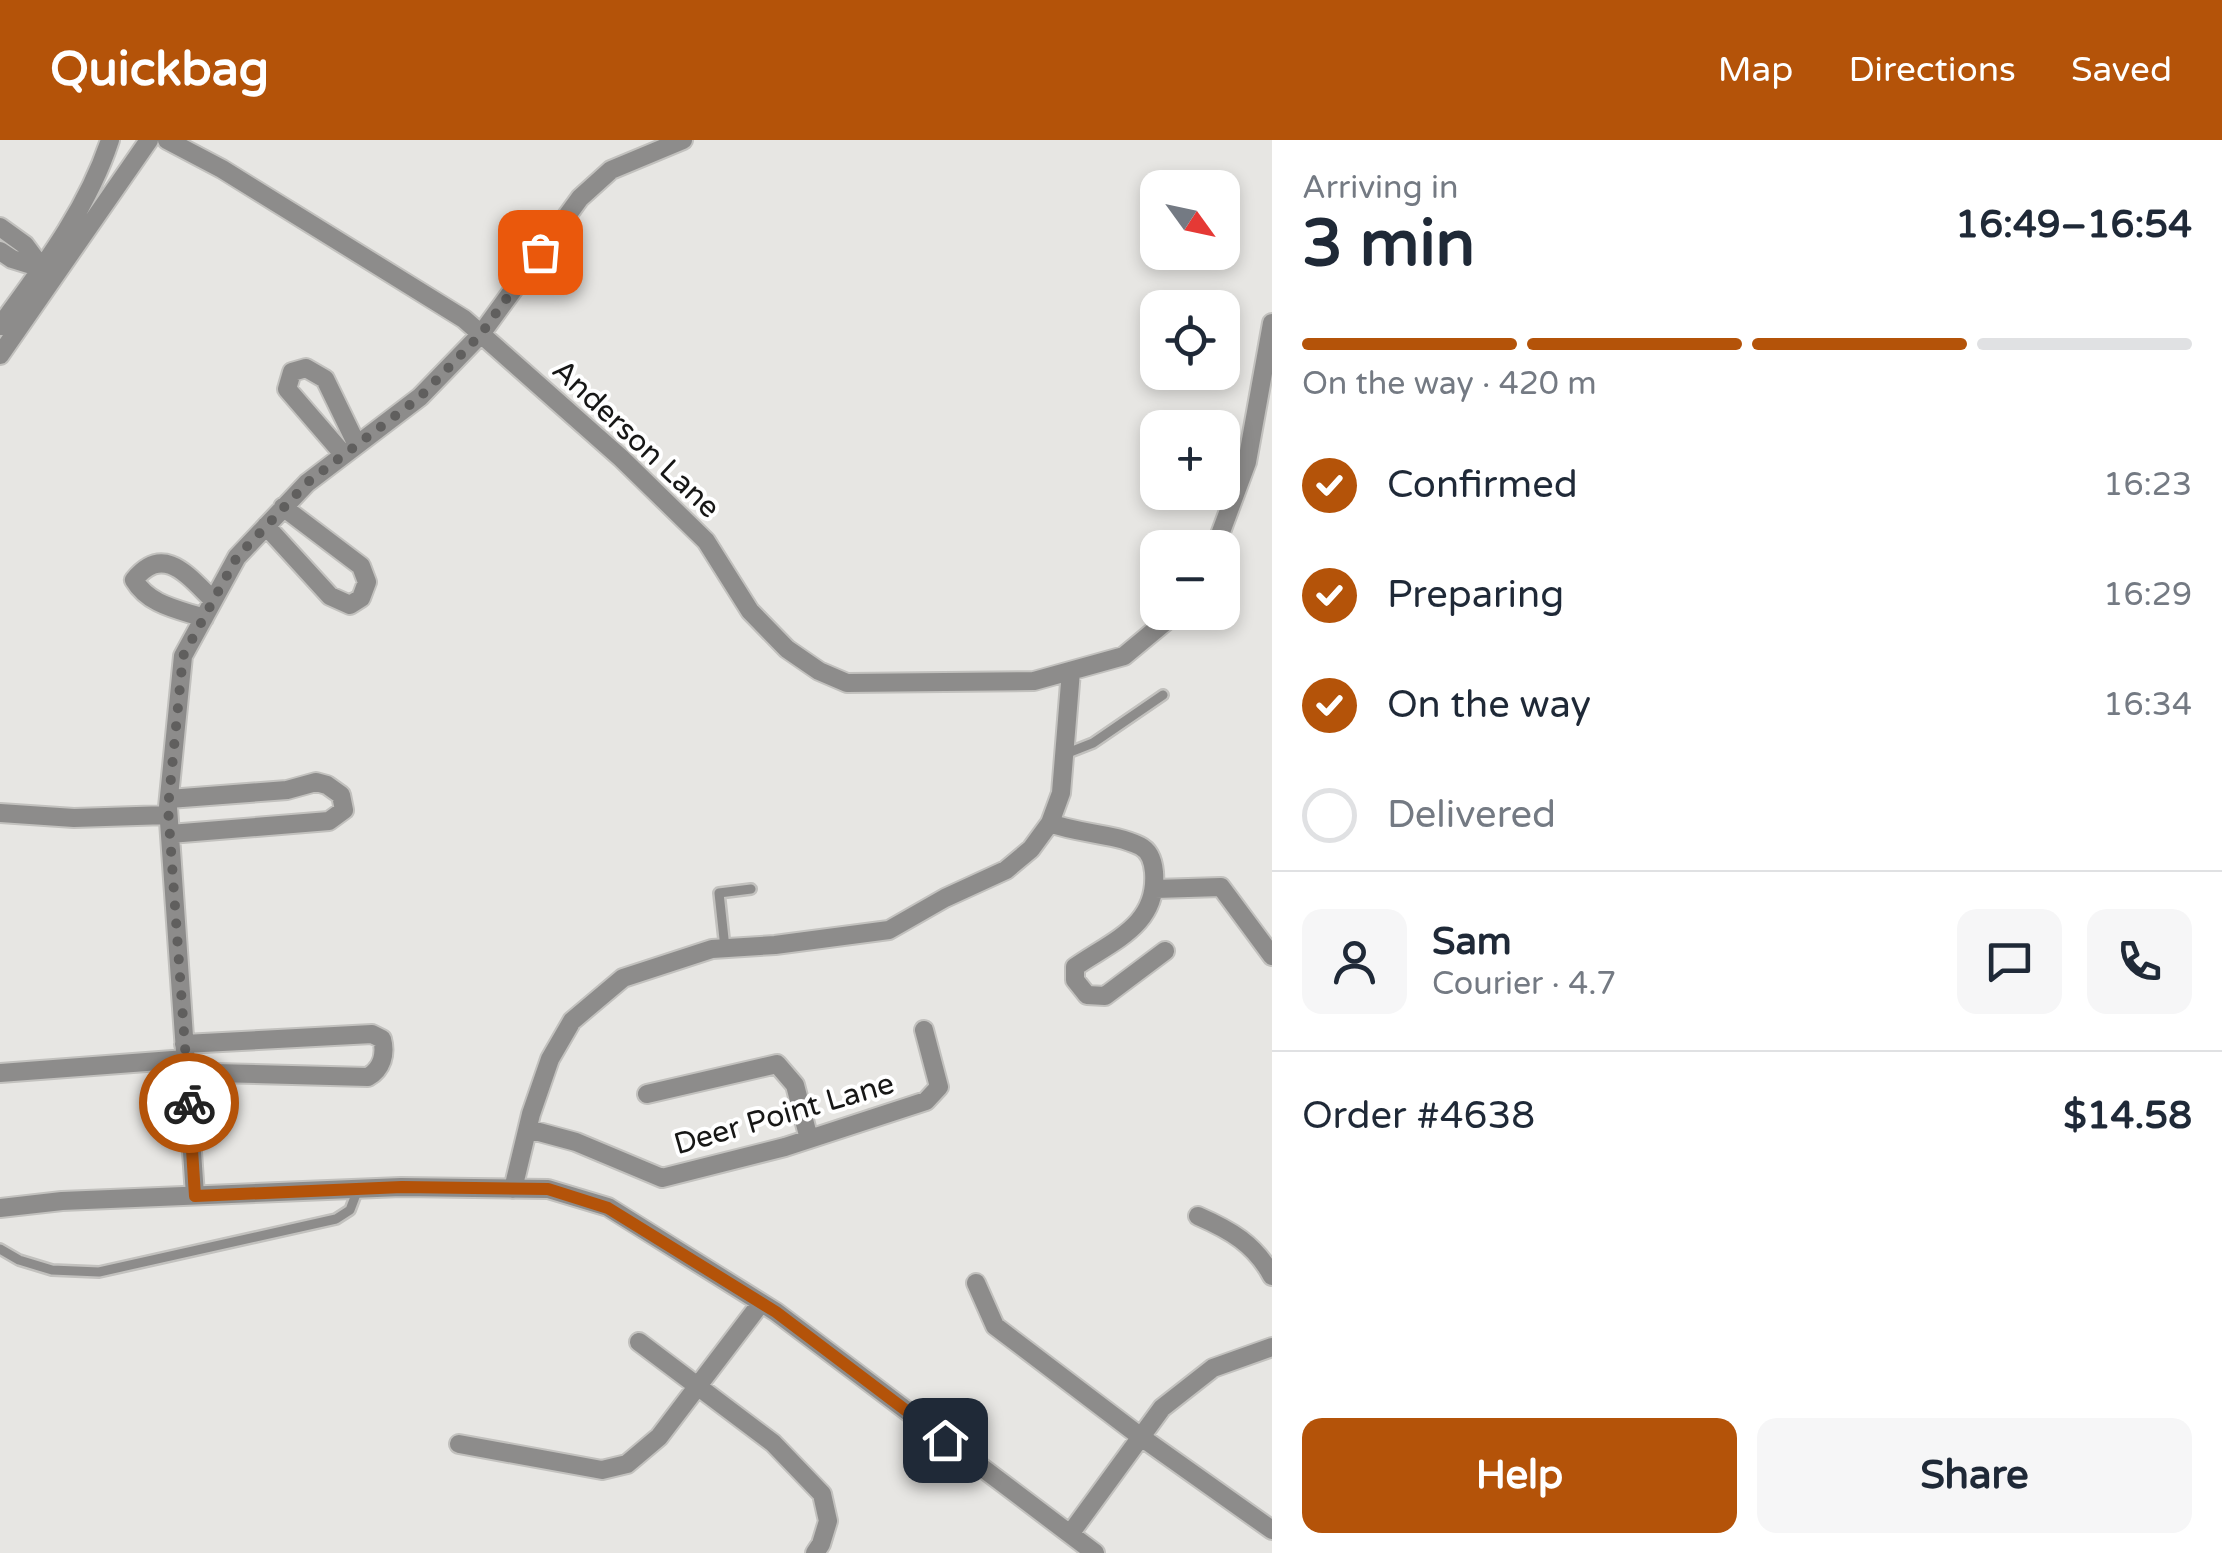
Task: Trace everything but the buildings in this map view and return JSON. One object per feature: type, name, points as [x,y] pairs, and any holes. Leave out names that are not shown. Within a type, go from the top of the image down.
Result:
[{"type":"street","points":[[0,326],[91,192],[110,140]]},
{"type":"street","points":[[0,355],[149,140]]},
{"type":"street","name":"Anderson Lane","points":[[167,140],[188,145],[464,320],[621,458],[706,542],[750,611],[787,649],[818,671],[847,683],[1034,680],[1124,656],[1155,630]]},
{"type":"street","points":[[195,1196],[169,816],[183,656],[237,557],[308,482],[420,397],[481,334],[580,198],[611,170],[683,140]]},
{"type":"street","points":[[0,228],[25,245],[42,268]]},
{"type":"street","points":[[0,251],[42,268]]},
{"type":"street","points":[[1222,530],[1247,462],[1272,323]]},
{"type":"street","points":[[266,526],[330,596],[350,605],[361,598],[367,582],[361,566],[283,507]]},
{"type":"street","points":[[204,618],[143,595],[134,580],[144,566],[162,562],[183,572],[213,600]]},
{"type":"street","points":[[514,1188],[550,1059],[572,1021],[623,978],[712,949],[889,930],[1006,870],[1032,848],[1050,822],[1061,792],[1071,671]]},
{"type":"street","points":[[0,812],[74,818],[169,816],[329,821],[344,810],[344,804],[335,790],[316,782],[169,816]]},
{"type":"street","points":[[1050,822],[1145,848],[1153,861],[1152,904],[1141,920],[1075,968],[1075,980],[1087,995],[1106,996],[1165,952]]},
{"type":"street","points":[[1155,889],[1221,887],[1272,956]]},
{"type":"street","name":"Deer Point Lane","points":[[528,1129],[576,1142],[662,1178],[809,1139],[926,1102],[939,1087],[924,1030]]},
{"type":"street","points":[[0,1074],[185,1051],[372,1034],[382,1039],[386,1051],[376,1072],[368,1076],[214,1073],[187,1082]]},
{"type":"street","points":[[646,1094],[777,1064],[795,1085],[809,1139]]},
{"type":"street","points":[[0,1208],[62,1201],[358,1189],[548,1189],[608,1208],[761,1303],[1095,1553]]},
{"type":"street","points":[[1198,1216],[1234,1232],[1264,1260],[1272,1276]]},
{"type":"street","points":[[976,1283],[995,1326],[1140,1438],[1272,1530]]},
{"type":"street","points":[[458,1444],[602,1470],[627,1464],[659,1437],[761,1303]]},
{"type":"street","points":[[639,1342],[773,1443],[822,1494],[828,1520],[814,1553]]},
{"type":"street","points":[[1070,1534],[1162,1408],[1213,1368],[1272,1347]]},
{"type":"lane","points":[[1065,754],[1094,743],[1162,695]]},
{"type":"lane","points":[[724,948],[719,893],[751,888]]},
{"type":"lane","points":[[0,1248],[19,1260],[52,1270],[99,1272],[336,1219],[350,1210],[358,1189]]},
{"type":"way so far","points":[[189,1103],[168,808],[183,656],[237,557],[308,482],[420,397],[481,334],[540,252]]},
{"type":"route","points":[[189,1103],[195,1196],[402,1187],[548,1189],[608,1208],[776,1312],[945,1440]]}]
